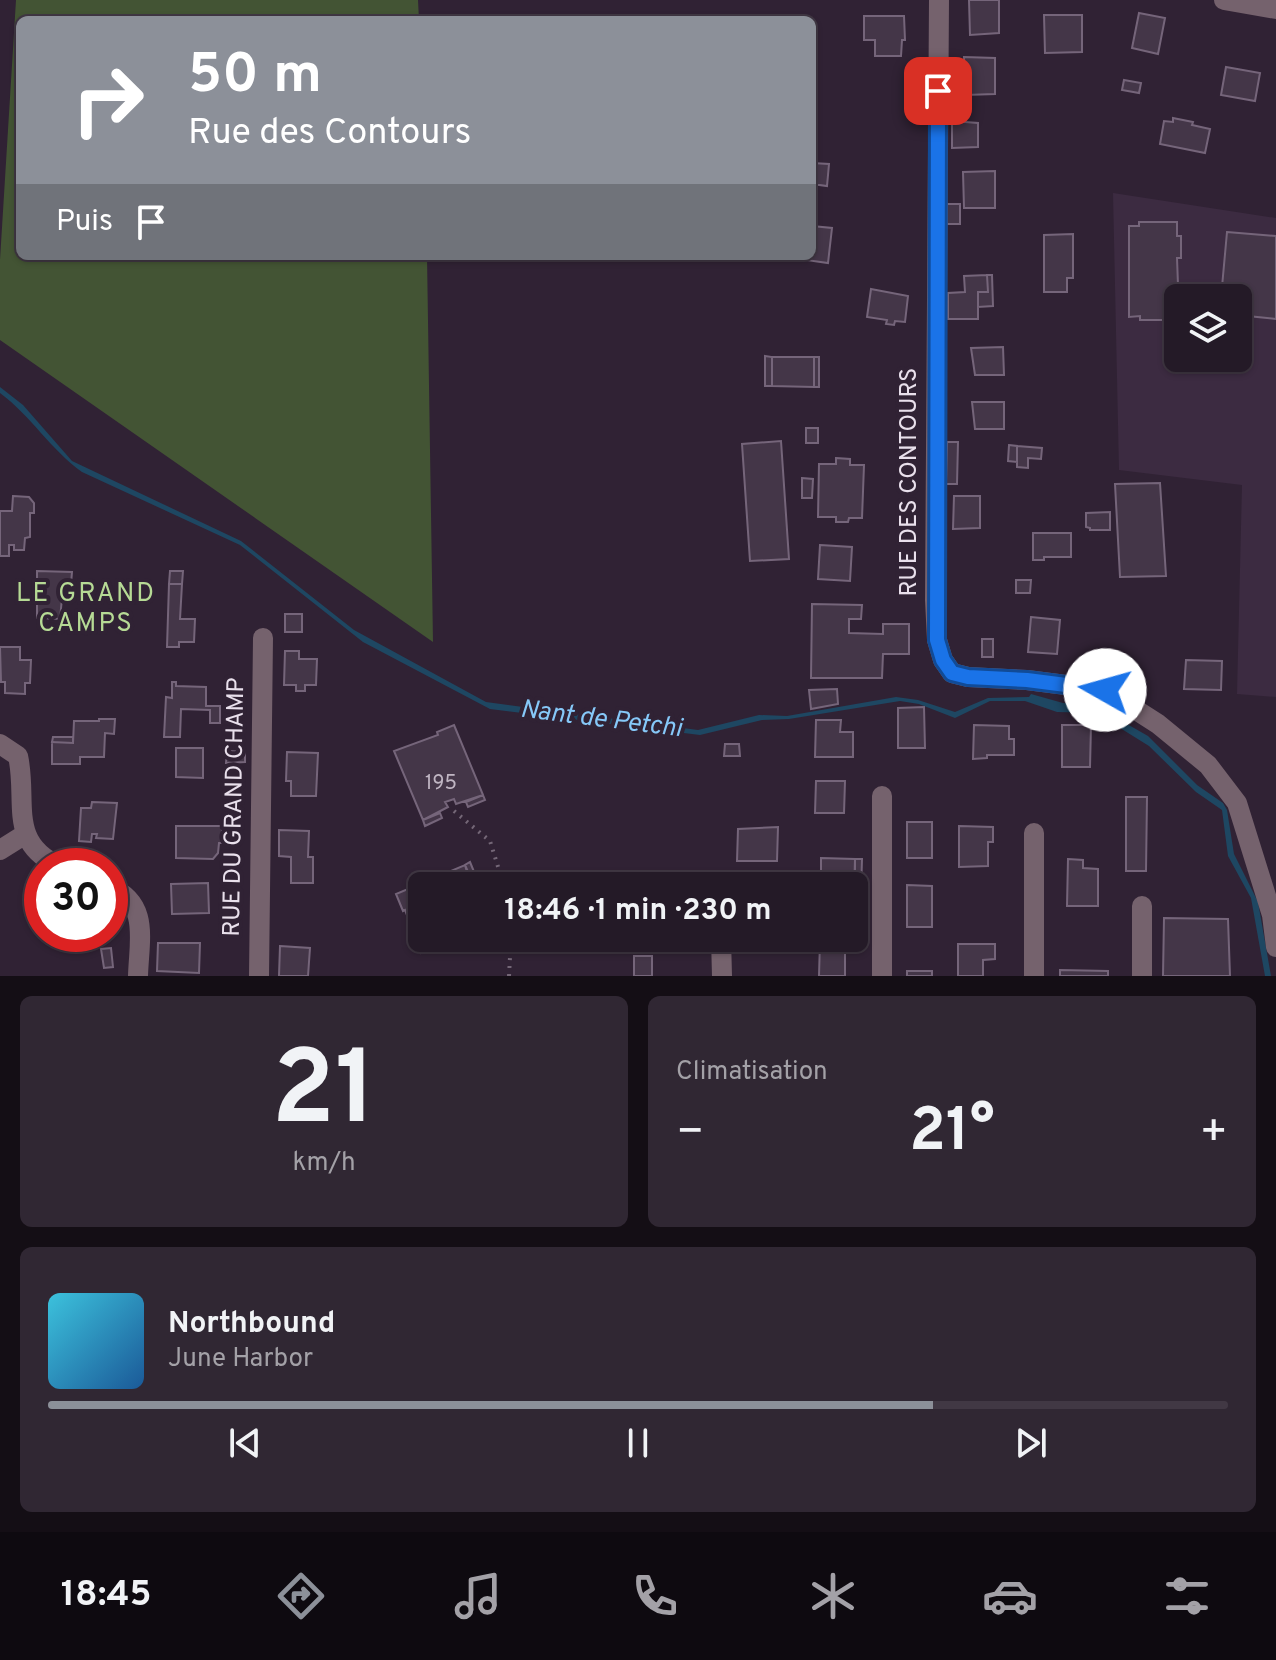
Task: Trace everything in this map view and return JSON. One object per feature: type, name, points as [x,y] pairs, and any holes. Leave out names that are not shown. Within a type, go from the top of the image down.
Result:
[{"type":"street","name":"RUE DES CONTOURS","points":[[939,0],[935,600],[937,640],[943,660],[952,673],[968,677],[1027,680],[1105,690],[1158,724],[1208,765],[1237,803],[1272,915],[1276,947]]},
{"type":"street","points":[[1224,0],[1276,9]]},
{"type":"street","name":"RUE DU GRAND CHAMP","points":[[259,976],[263,638]]},
{"type":"street","points":[[0,744],[18,756],[22,772],[24,835],[33,848]]},
{"type":"street","points":[[882,796],[882,976]]},
{"type":"street","points":[[1034,833],[1034,976]]},
{"type":"street","points":[[0,850],[24,835]]},
{"type":"street","points":[[128,900],[134,904],[140,918],[138,976]]},
{"type":"street","points":[[1142,906],[1142,976]]},
{"type":"street","points":[[721,952],[722,976]]},
{"type":"path","points":[[454,811],[490,841],[500,872]]},
{"type":"path","points":[[509,976],[510,952]]},
{"type":"shaded area","points":[[1113,193],[1276,218],[1276,697],[1237,694],[1242,485],[1119,470]]},
{"type":"green space","points":[[16,0],[418,0],[419,16],[16,16],[16,260],[427,260],[433,642],[0,340],[0,260]]},
{"type":"water","name":"Nant de Petchi","points":[[0,387],[23,405],[72,461],[241,541],[354,630],[486,702],[698,730],[759,715],[787,716],[896,697],[918,700],[955,712],[988,698],[1029,697],[1031,694],[1063,703],[1092,704],[1148,736],[1197,785],[1223,803],[1227,810],[1234,854],[1258,902],[1271,976],[1265,976],[1251,898],[1228,856],[1222,810],[1196,792],[1149,746],[1096,713],[1057,712],[1025,701],[990,701],[955,718],[919,704],[900,701],[789,719],[762,720],[700,735],[490,709],[363,642],[240,545],[82,472],[0,393]]},
{"type":"building","points":[[969,0],[999,0],[999,33],[970,35]]},
{"type":"building","points":[[1139,13],[1165,18],[1158,54],[1132,48]]},
{"type":"building","points":[[1044,15],[1082,15],[1082,52],[1045,53]]},
{"type":"building","points":[[864,16],[904,16],[905,40],[902,40],[901,56],[875,56],[875,40],[864,40]]},
{"type":"building","points":[[964,57],[995,58],[995,94],[965,95]]},
{"type":"building","points":[[1226,67],[1260,73],[1255,101],[1221,95]]},
{"type":"building","points":[[1124,80],[1141,83],[1139,93],[1122,90]]},
{"type":"building","points":[[1173,118],[1210,129],[1205,153],[1160,144],[1164,121],[1173,122]]},
{"type":"building","points":[[952,121],[978,123],[978,147],[952,148]]},
{"type":"building","points":[[816,163],[829,164],[827,186],[816,185]]},
{"type":"building","points":[[995,171],[995,208],[964,208],[963,172]]},
{"type":"building","points":[[947,204],[960,204],[960,224],[947,224]]},
{"type":"building","points":[[1139,222],[1177,222],[1177,236],[1181,236],[1181,258],[1177,258],[1178,284],[1164,284],[1164,320],[1129,317],[1129,226],[1139,226]]},
{"type":"building","points":[[816,226],[832,228],[828,263],[806,260],[816,260]]},
{"type":"building","points":[[1227,232],[1276,236],[1276,319],[1252,316],[1252,284],[1222,284]]},
{"type":"building","points":[[1073,234],[1073,278],[1067,278],[1067,292],[1044,292],[1044,235]]},
{"type":"building","points":[[987,275],[992,275],[993,306],[978,307],[978,292],[988,292]]},
{"type":"building","points":[[987,275],[988,292],[978,292],[978,319],[948,319],[948,293],[965,292],[964,276]]},
{"type":"building","points":[[871,289],[908,296],[905,322],[886,324],[887,320],[867,317]]},
{"type":"building","points":[[1003,347],[1004,375],[975,375],[971,348]]},
{"type":"building","points":[[765,356],[772,357],[772,386],[765,386]]},
{"type":"building","points":[[772,357],[814,357],[814,387],[772,386]]},
{"type":"building","points":[[814,357],[819,357],[819,387],[814,387]]},
{"type":"building","points":[[972,402],[1004,402],[1004,429],[975,429]]},
{"type":"building","points":[[806,428],[818,428],[818,443],[806,443]]},
{"type":"building","points":[[781,441],[789,559],[750,561],[742,444]]},
{"type":"building","points":[[947,442],[958,442],[957,484],[946,484]]},
{"type":"building","points":[[1009,445],[1017,446],[1017,462],[1008,461]]},
{"type":"building","points":[[1017,446],[1042,448],[1041,459],[1028,458],[1028,468],[1017,467]]},
{"type":"building","points":[[836,458],[850,459],[850,465],[864,465],[862,518],[836,522],[836,517],[818,517],[819,464],[836,464]]},
{"type":"building","points":[[802,478],[813,479],[812,498],[802,498]]},
{"type":"building","points":[[1160,483],[1166,576],[1120,577],[1115,484]]},
{"type":"building","points":[[13,496],[29,497],[34,503],[34,513],[30,513],[30,537],[25,538],[24,550],[14,550],[14,545],[9,545],[9,556],[0,556],[0,511],[12,511]]},
{"type":"building","points":[[954,496],[980,496],[980,528],[953,529]]},
{"type":"building","points":[[1110,512],[1110,530],[1090,530],[1086,527],[1086,513]]},
{"type":"building","points":[[1033,533],[1071,533],[1071,557],[1033,560]]},
{"type":"building","points":[[820,545],[852,547],[850,581],[818,579]]},
{"type":"building","points":[[37,571],[72,572],[66,598],[62,598],[60,619],[37,618]]},
{"type":"building","points":[[170,571],[183,571],[182,584],[169,584]]},
{"type":"building","points":[[1016,580],[1031,580],[1030,593],[1016,593]]},
{"type":"building","points":[[169,584],[182,584],[180,619],[195,619],[194,642],[179,642],[179,647],[167,647]]},
{"type":"building","points":[[812,604],[862,605],[861,619],[849,619],[849,633],[883,634],[883,624],[909,624],[909,654],[883,654],[882,678],[811,678]]},
{"type":"building","points":[[285,614],[302,614],[302,632],[285,632]]},
{"type":"building","points":[[1031,617],[1060,620],[1057,654],[1028,652]]},
{"type":"building","points":[[982,639],[993,639],[993,657],[982,657]]},
{"type":"building","points":[[0,647],[20,647],[20,660],[31,660],[30,683],[25,683],[25,694],[5,693],[5,682],[1,682]]},
{"type":"building","points":[[285,651],[299,651],[299,659],[317,659],[316,685],[305,685],[305,691],[296,691],[296,685],[284,685]]},
{"type":"building","points":[[1186,660],[1222,661],[1221,690],[1184,689]]},
{"type":"building","points":[[172,682],[176,682],[176,686],[206,687],[206,706],[220,706],[220,723],[210,723],[210,710],[181,709],[180,737],[164,737],[166,697],[172,698]]},
{"type":"building","points":[[837,689],[838,704],[811,709],[809,690]]},
{"type":"building","points":[[924,707],[925,748],[898,748],[898,708]]},
{"type":"building","points":[[115,719],[114,734],[105,733],[104,757],[80,757],[80,764],[52,764],[52,742],[73,743],[74,721]]},
{"type":"building","points":[[816,720],[841,720],[840,732],[853,732],[853,757],[815,757]]},
{"type":"building","points":[[454,725],[483,795],[456,804],[454,799],[445,802],[448,807],[423,820],[394,751],[438,735],[437,732]]},
{"type":"building","points":[[974,725],[1009,726],[1009,739],[1014,739],[1014,755],[987,755],[987,758],[973,759]]},
{"type":"building","points":[[1062,725],[1091,725],[1090,767],[1062,767]]},
{"type":"building","points":[[53,737],[73,737],[73,743],[52,742]]},
{"type":"building","points":[[725,744],[739,744],[740,756],[724,756]]},
{"type":"building","points":[[176,748],[203,748],[203,778],[176,777]]},
{"type":"building","points":[[227,751],[245,752],[245,762],[226,763]]},
{"type":"building","points":[[287,752],[318,753],[316,796],[291,796],[291,781],[286,781]]},
{"type":"building","points":[[816,781],[845,781],[844,813],[815,813]]},
{"type":"building","points":[[483,795],[485,800],[468,807],[466,802]]},
{"type":"building","points":[[1126,797],[1147,797],[1146,871],[1126,871]]},
{"type":"building","points":[[92,802],[117,803],[113,839],[96,838],[97,834],[92,834],[91,842],[79,841],[81,808],[91,808]]},
{"type":"building","points":[[440,813],[442,818],[425,826],[423,820]]},
{"type":"building","points":[[907,822],[932,822],[932,858],[907,858]]},
{"type":"building","points":[[176,826],[222,826],[222,843],[219,843],[218,853],[213,859],[176,858]]},
{"type":"building","points":[[959,826],[993,827],[993,842],[988,842],[988,866],[959,867]]},
{"type":"building","points":[[778,827],[777,861],[737,861],[738,829]]},
{"type":"building","points":[[279,830],[309,831],[308,857],[313,857],[313,883],[291,883],[291,857],[279,856]]},
{"type":"building","points":[[821,858],[855,859],[855,872],[821,872]]},
{"type":"building","points":[[855,859],[862,859],[862,872],[855,872]]},
{"type":"building","points":[[1068,859],[1083,860],[1083,868],[1098,869],[1098,906],[1067,906]]},
{"type":"building","points":[[470,862],[474,872],[468,872],[465,865]]},
{"type":"building","points":[[465,865],[467,872],[448,872]]},
{"type":"building","points":[[208,883],[209,913],[172,914],[171,884]]},
{"type":"building","points":[[907,885],[932,886],[932,927],[907,927]]},
{"type":"building","points":[[408,889],[408,918],[403,911],[396,894]]},
{"type":"building","points":[[1164,918],[1228,919],[1230,976],[1163,976]]},
{"type":"building","points":[[158,943],[200,943],[199,973],[157,971]]},
{"type":"building","points":[[958,944],[995,944],[995,959],[983,960],[983,976],[958,976]]},
{"type":"building","points":[[280,946],[310,948],[308,976],[279,976]]},
{"type":"building","points":[[101,952],[111,952],[113,967],[104,968]]},
{"type":"building","points":[[820,952],[845,952],[845,976],[819,976]]},
{"type":"building","points":[[634,956],[652,956],[652,976],[634,976]]},
{"type":"building","points":[[1060,970],[1108,971],[1108,976],[1060,976]]},
{"type":"building","points":[[907,971],[932,971],[932,976],[907,976]]},
{"type":"district","name":"LE GRAND CAMPS","points":[[86,609]]},
{"type":"route","points":[[938,91],[937,640],[943,660],[952,673],[1105,690]]}]
